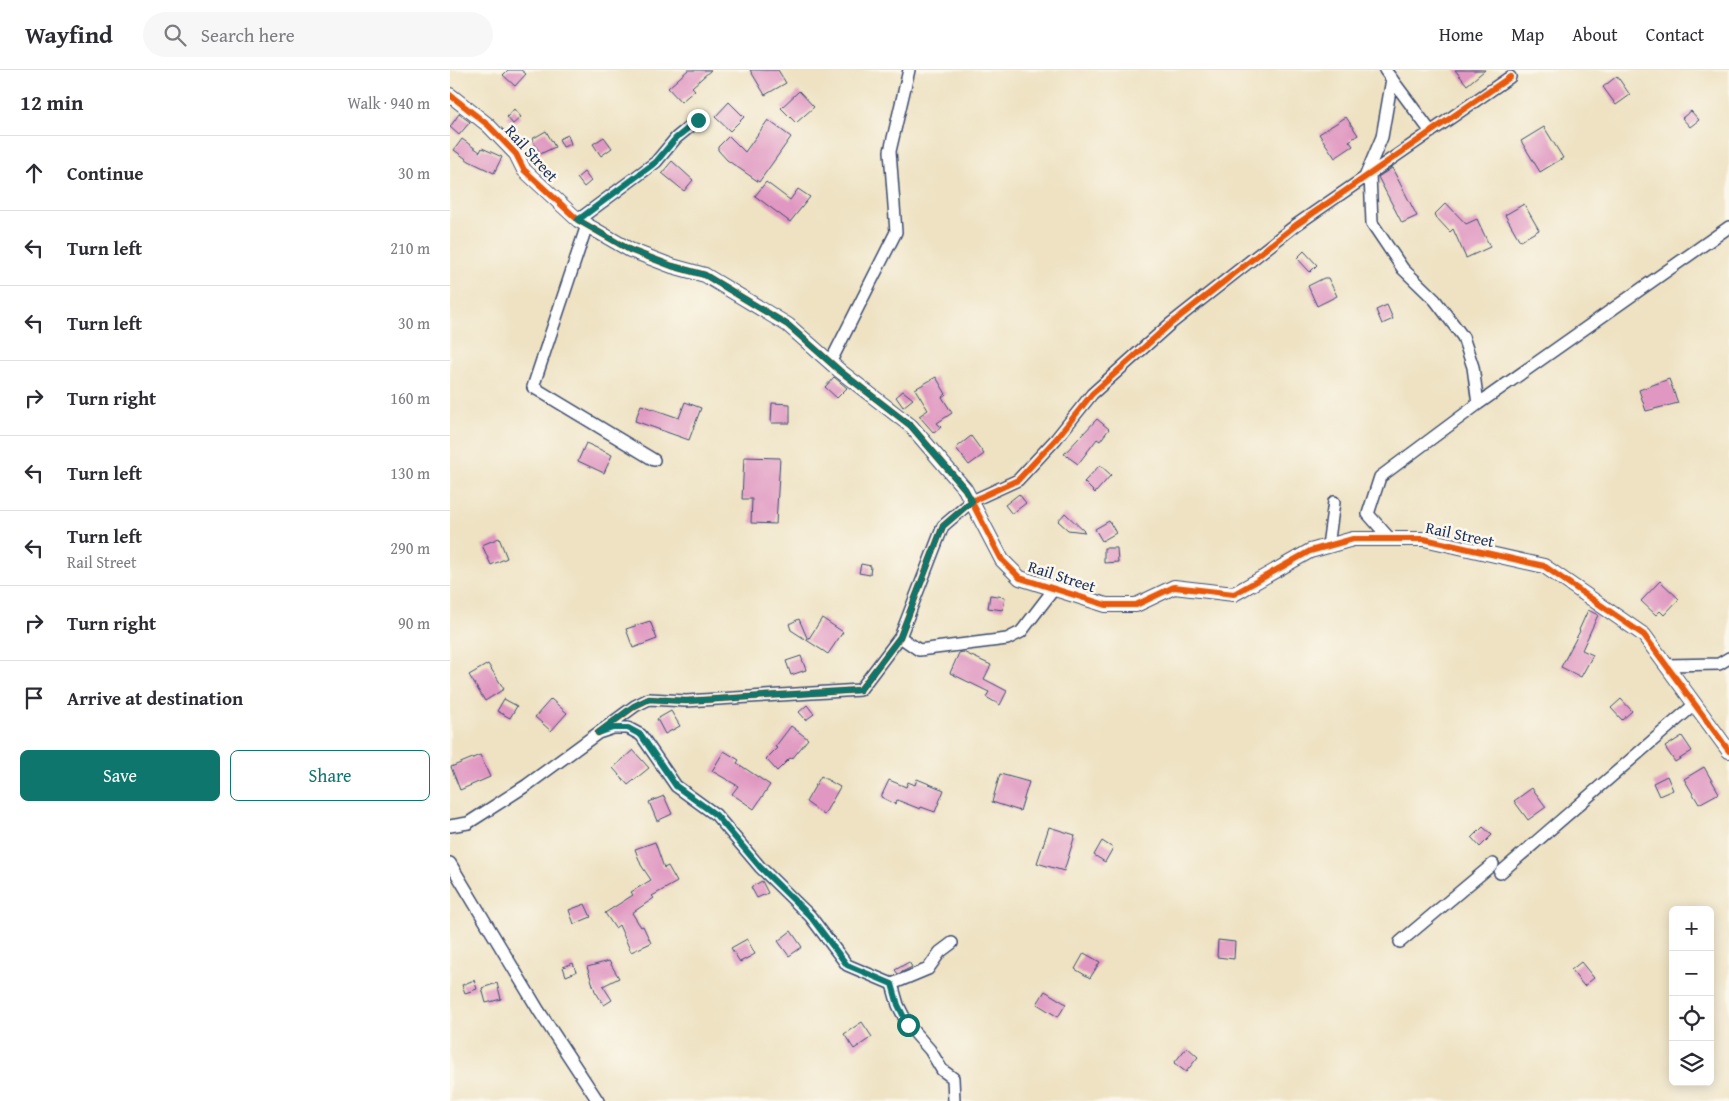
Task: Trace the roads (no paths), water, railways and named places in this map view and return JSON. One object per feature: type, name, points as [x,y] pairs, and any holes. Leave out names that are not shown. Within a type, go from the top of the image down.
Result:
[{"type":"street","points":[[830,363],[896,232],[890,151],[910,70]]},
{"type":"street","points":[[1389,75],[1431,132]]},
{"type":"street","points":[[1389,75],[1382,137],[1368,176],[1372,223],[1403,269],[1435,300],[1463,337],[1473,367],[1478,404]]},
{"type":"street","points":[[450,826],[468,823],[527,785],[634,706],[649,699],[686,701],[860,690],[900,637],[943,526],[972,501],[1018,480],[1056,440],[1092,394],[1169,324],[1296,225],[1510,77]]},
{"type":"street","name":"Rail Street","points":[[450,95],[488,125],[516,154],[524,170],[583,222],[630,250],[672,266],[705,275],[788,325],[830,363],[911,426],[965,489],[1002,560],[1020,578],[1106,605],[1136,605],[1174,587],[1234,594],[1310,550],[1353,539],[1424,539],[1544,566],[1644,635],[1729,751]]},
{"type":"street","points":[[654,460],[534,387],[583,222],[656,162],[676,138],[698,120]]},
{"type":"street","points":[[1390,539],[1368,514],[1380,477],[1478,404],[1729,228]]},
{"type":"street","points":[[1328,546],[1334,502]]},
{"type":"street","points":[[900,637],[919,650],[1007,639],[1021,632],[1054,589]]},
{"type":"street","points":[[1666,665],[1719,664],[1729,658]]},
{"type":"street","points":[[1400,942],[1496,869],[1695,704]]},
{"type":"street","points":[[598,733],[613,728],[628,728],[641,735],[676,786],[716,815],[760,867],[810,916],[847,965],[892,984],[928,968],[940,952],[952,943]]},
{"type":"street","points":[[450,863],[539,1011],[598,1101]]},
{"type":"street","points":[[892,984],[898,1005],[908,1025],[930,1050],[942,1070],[953,1078],[954,1101]]}]
